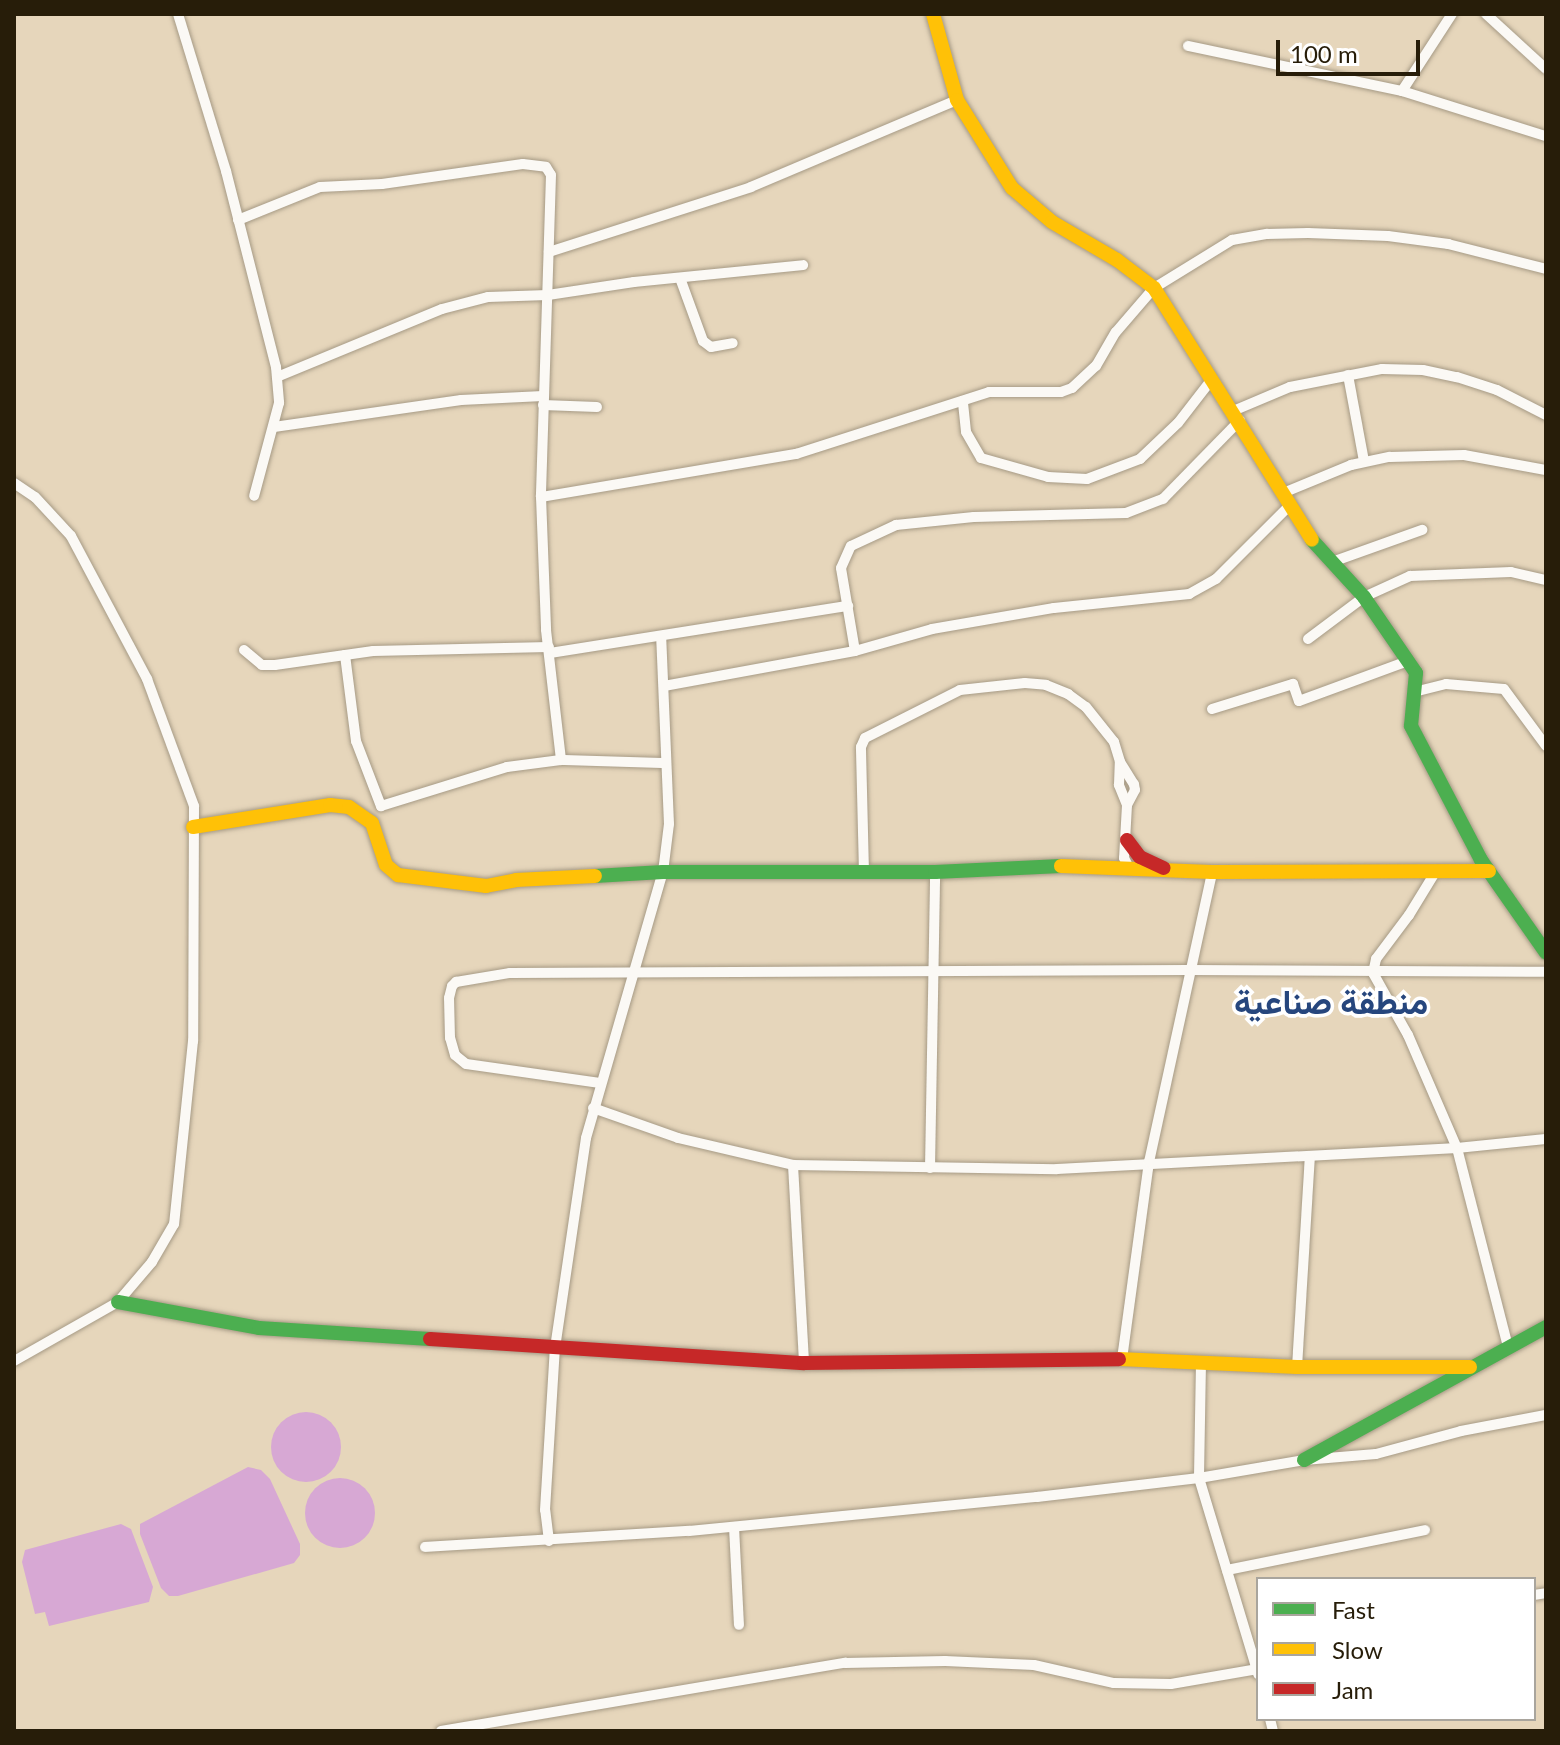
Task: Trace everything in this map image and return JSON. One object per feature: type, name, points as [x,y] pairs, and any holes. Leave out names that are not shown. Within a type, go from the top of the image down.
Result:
[{"type":"street","points":[[178,14],[238,220],[277,377],[279,403],[254,496]]},
{"type":"street","points":[[933,14],[957,100],[1012,188],[1052,222],[1117,260],[1154,288],[1315,545],[1364,597],[1416,673],[1411,726],[1478,855],[1546,953]]},
{"type":"street","points":[[1402,91],[1452,14]]},
{"type":"street","points":[[1486,14],[1546,69]]},
{"type":"street","points":[[1188,46],[1402,91],[1546,136]]},
{"type":"street","points":[[549,252],[751,187],[957,100]]},
{"type":"street","points":[[238,220],[320,187],[540,165],[551,175],[541,497],[549,650],[561,760]]},
{"type":"street","points":[[541,497],[796,454],[963,403],[989,392],[1052,393],[1072,388],[1096,366],[1125,321],[1154,288],[1232,240],[1267,234],[1415,239],[1546,269]]},
{"type":"street","points":[[277,377],[442,309],[488,297],[548,295],[803,265]]},
{"type":"street","points":[[680,278],[703,341],[711,347],[733,343]]},
{"type":"street","points":[[855,651],[841,568],[851,546],[896,525],[974,517],[1126,513],[1163,499],[1236,416],[1290,387],[1382,369],[1423,370],[1497,390],[1546,415]]},
{"type":"street","points":[[1348,375],[1364,461]]},
{"type":"street","points":[[963,403],[966,432],[981,458],[1048,477],[1087,479],[1140,459],[1178,423],[1212,379]]},
{"type":"street","points":[[274,427],[461,400],[543,400],[597,407]]},
{"type":"street","points":[[664,686],[855,651],[960,624],[1054,608],[1189,594],[1216,579],[1286,499],[1364,461],[1390,457],[1464,455],[1546,470]]},
{"type":"street","points":[[14,483],[35,497],[71,536],[147,679],[194,806],[193,1041],[177,1209],[167,1239],[138,1282],[118,1302],[14,1361]]},
{"type":"street","points":[[1332,562],[1422,530]]},
{"type":"street","points":[[1308,639],[1364,597],[1410,576],[1511,572],[1546,580]]},
{"type":"street","points":[[244,650],[262,665],[441,648],[549,650],[661,636],[848,606]]},
{"type":"street","points":[[549,1541],[545,1510],[555,1348],[593,1108],[663,872],[669,824],[661,636]]},
{"type":"street","points":[[345,655],[356,741],[381,806],[507,767],[561,760],[665,763]]},
{"type":"street","points":[[1212,709],[1293,684],[1299,701],[1408,661]]},
{"type":"street","points":[[1414,692],[1446,684],[1504,689],[1546,746]]},
{"type":"street","points":[[864,873],[861,747],[865,738],[960,690],[977,685],[1046,685],[1068,694],[1104,726],[1120,762],[1119,785],[1127,805],[1126,857]]},
{"type":"street","points":[[193,827],[330,805],[349,807],[372,823],[386,865],[398,875],[486,886],[516,880],[663,872],[935,872],[1126,857],[1164,868],[1212,872],[1489,871]]},
{"type":"street","points":[[1478,855],[1441,871],[1376,959],[1373,973],[1408,1035],[1457,1148],[1508,1347]]},
{"type":"street","points":[[930,1168],[935,872]]},
{"type":"street","points":[[1122,1359],[1149,1162],[1212,872]]},
{"type":"street","points":[[600,1083],[466,1064],[455,1055],[450,1038],[449,998],[456,982],[510,973],[1546,972]]},
{"type":"street","points":[[593,1108],[678,1138],[793,1165],[1057,1169],[1457,1148],[1546,1139]]},
{"type":"street","points":[[1297,1367],[1310,1156]]},
{"type":"street","points":[[793,1165],[804,1363]]},
{"type":"street","points":[[118,1302],[259,1328],[804,1363],[1122,1359],[1297,1367],[1470,1367]]},
{"type":"street","points":[[1304,1460],[1546,1327]]},
{"type":"street","points":[[1201,1362],[1199,1478],[1256,1664]]},
{"type":"street","points":[[425,1547],[734,1527],[1199,1478],[1304,1460],[1376,1454],[1546,1415]]},
{"type":"street","points":[[734,1527],[739,1625]]},
{"type":"street","points":[[1227,1570],[1425,1530]]},
{"type":"street","points":[[441,1731],[845,1663],[945,1661],[1034,1665],[1114,1683],[1157,1684],[1256,1671]]},
{"type":"shaded area","points":[[306,1412],[325,1418],[335,1428],[341,1447],[335,1466],[325,1476],[306,1482],[287,1476],[277,1466],[271,1447],[277,1428],[287,1418]]},
{"type":"shaded area","points":[[248,1467],[261,1470],[270,1479],[300,1544],[300,1555],[294,1563],[169,1596],[161,1588],[140,1534],[140,1524]]},
{"type":"shaded area","points":[[340,1478],[359,1484],[369,1494],[375,1513],[369,1532],[359,1542],[340,1548],[321,1542],[311,1532],[305,1513],[311,1494],[321,1484]]},
{"type":"shaded area","points":[[121,1524],[131,1529],[153,1587],[149,1602],[49,1626],[45,1612],[35,1614],[22,1562],[25,1550]]},
{"type":"traffic: fast","points":[[1312,540],[1364,597],[1416,673],[1411,726],[1481,860],[1546,953]]},
{"type":"traffic: fast","points":[[595,876],[663,872],[935,872],[1061,866]]},
{"type":"traffic: fast","points":[[118,1302],[259,1328],[430,1339]]},
{"type":"traffic: fast","points":[[1304,1460],[1546,1327]]},
{"type":"traffic: slow","points":[[933,14],[957,100],[1012,188],[1052,222],[1117,260],[1154,288],[1312,540]]},
{"type":"traffic: slow","points":[[193,827],[330,805],[349,807],[372,823],[386,865],[398,875],[486,886],[516,880],[595,876]]},
{"type":"traffic: slow","points":[[1061,866],[1212,872],[1489,871]]},
{"type":"traffic: slow","points":[[1119,1359],[1297,1367],[1470,1367]]},
{"type":"traffic: jam","points":[[1127,840],[1140,857],[1164,868]]},
{"type":"traffic: jam","points":[[430,1339],[804,1363],[1119,1359]]},
{"type":"district","name":"منطقة صناعية","points":[[1331,1001]]}]
